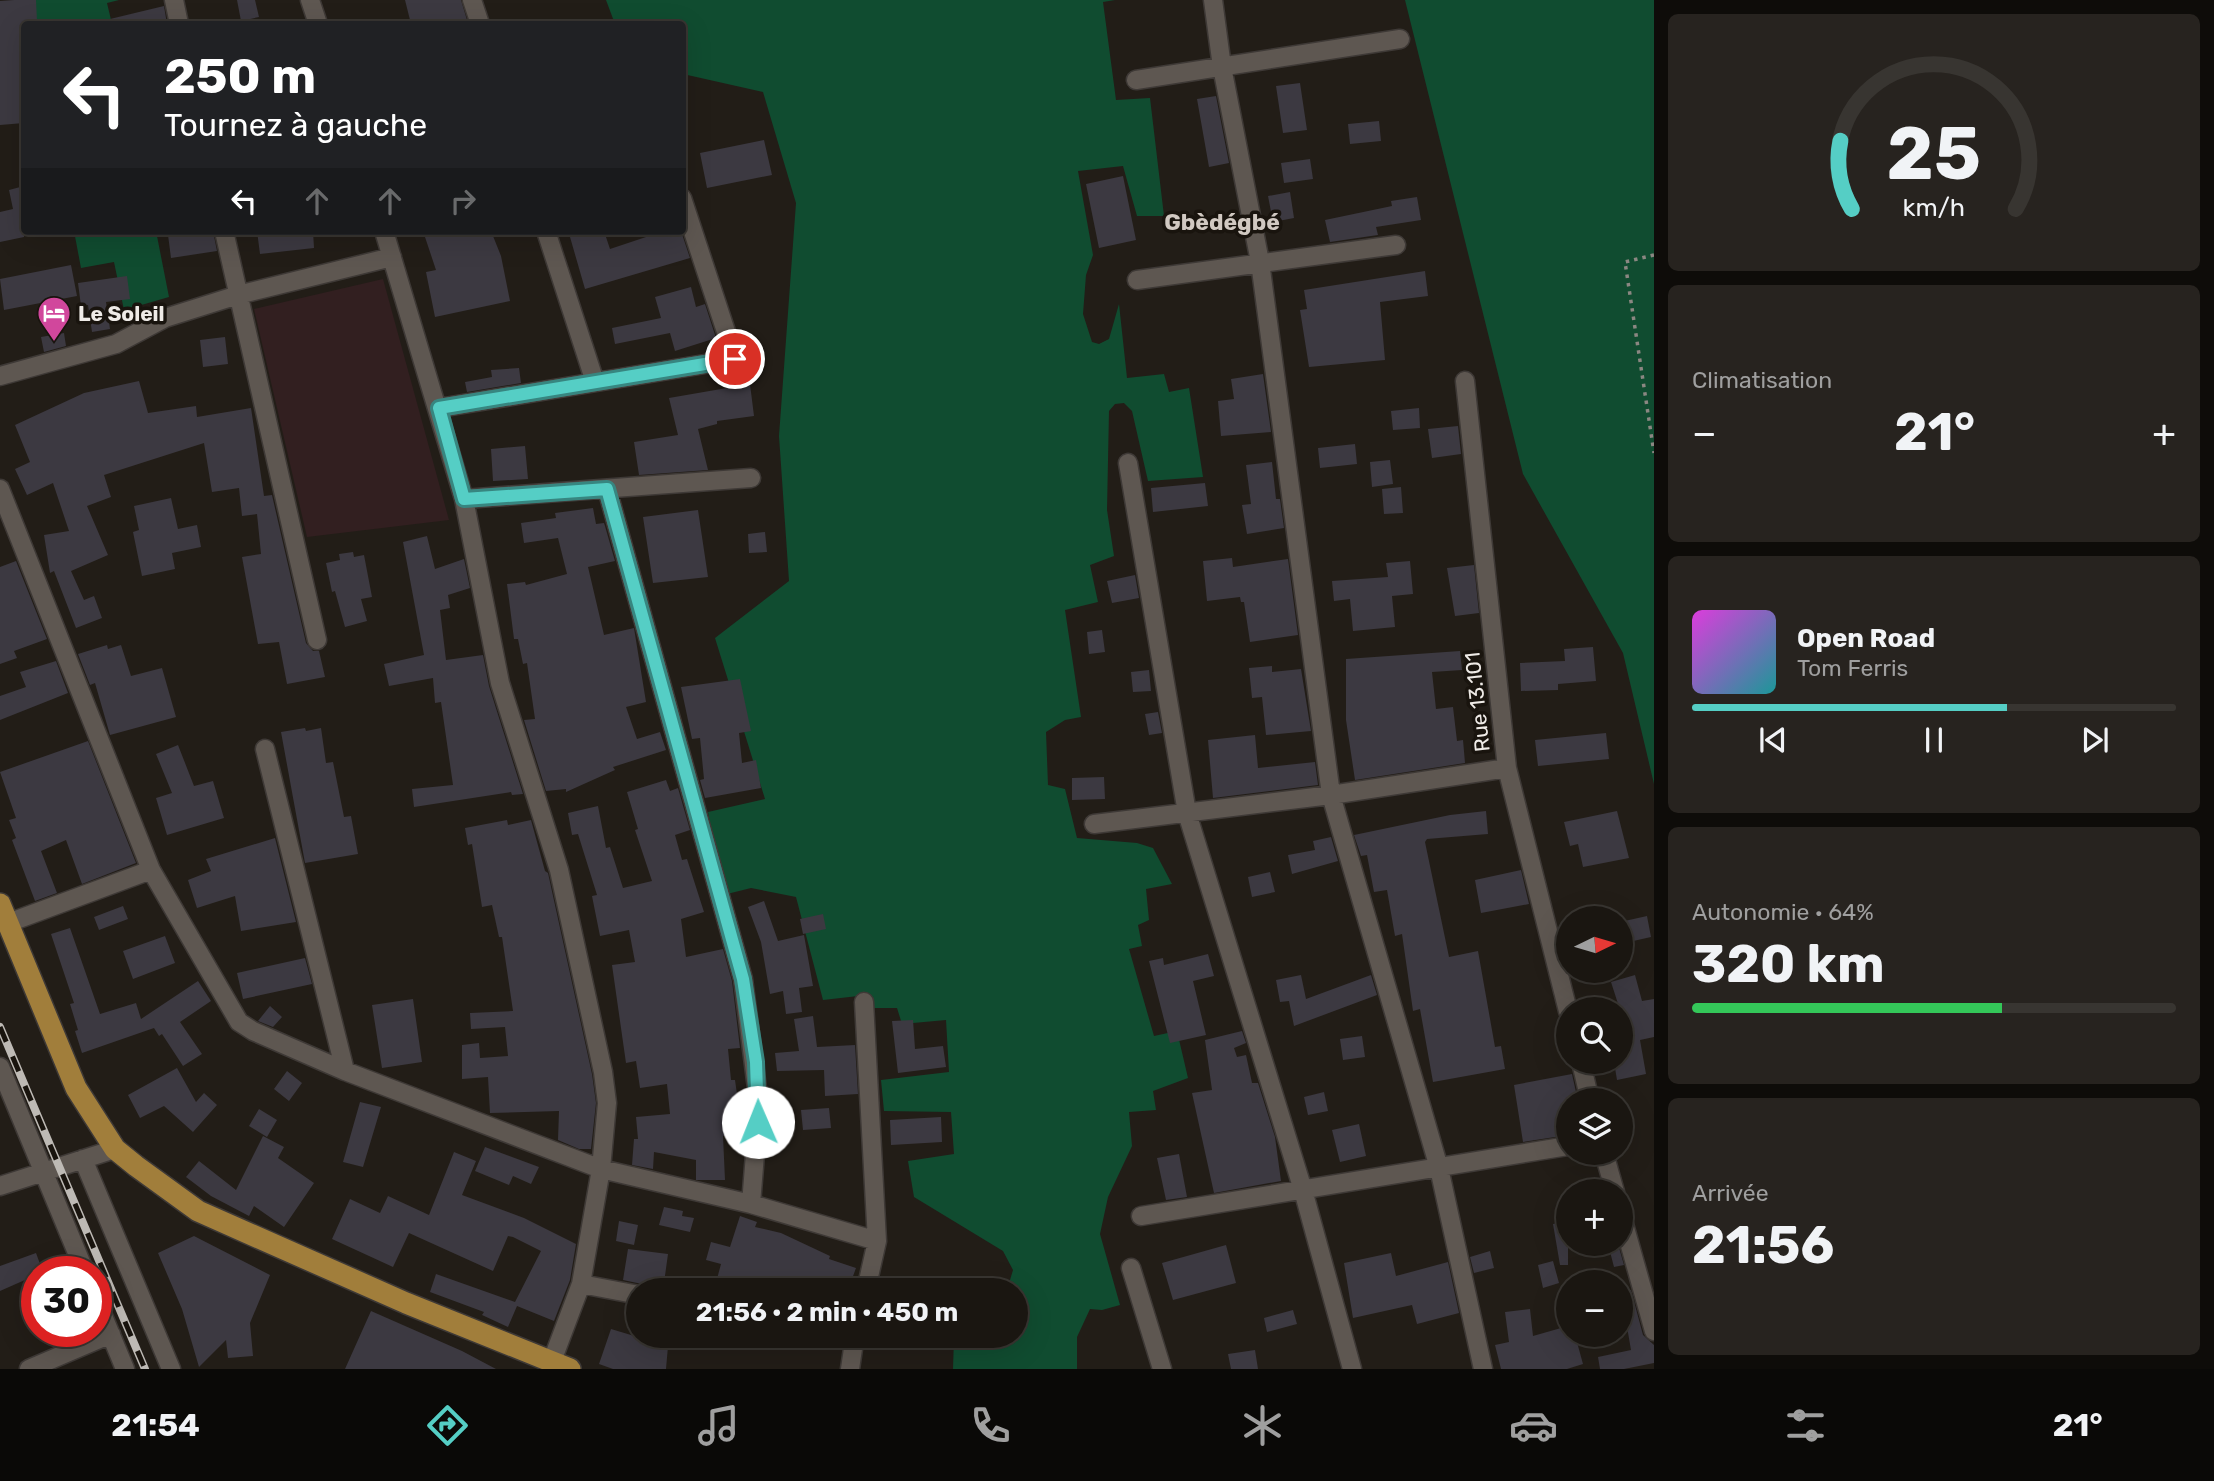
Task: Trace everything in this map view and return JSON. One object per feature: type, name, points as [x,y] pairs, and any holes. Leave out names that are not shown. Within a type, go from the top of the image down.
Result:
[{"type":"main road","points":[[4,913],[76,1088],[115,1149],[198,1211],[406,1303],[561,1365]]},
{"type":"street","points":[[174,0],[178,21]]},
{"type":"street","points":[[310,0],[317,21]]},
{"type":"street","points":[[472,0],[479,21]]},
{"type":"street","points":[[1213,0],[1222,67],[1260,262],[1331,795],[1439,1168],[1483,1369]]},
{"type":"street","points":[[1136,80],[1400,39]]},
{"type":"street","points":[[439,408],[735,359],[686,210]]},
{"type":"street","points":[[225,235],[317,640]]},
{"type":"street","points":[[385,235],[464,499],[500,683],[559,870],[588,992],[607,1103],[601,1169],[581,1284],[561,1365]]},
{"type":"street","points":[[548,235],[596,382]]},
{"type":"street","points":[[1137,281],[1396,244]]},
{"type":"street","points":[[0,376],[116,344],[165,318],[238,295],[392,257]]},
{"type":"street","name":"Rue 13.101","points":[[1465,381],[1507,768],[1564,997]]},
{"type":"street","points":[[1128,463],[1187,813],[1303,1189],[1352,1369]]},
{"type":"street","points":[[464,499],[751,478]]},
{"type":"street","points":[[0,489],[150,870],[239,1022],[253,1031],[345,1071],[601,1169],[751,1204],[877,1241]]},
{"type":"street","points":[[607,489],[743,979],[759,1104],[751,1204]]},
{"type":"street","points":[[265,749],[345,1071]]},
{"type":"street","points":[[1094,824],[1331,795],[1507,768]]},
{"type":"street","points":[[4,913],[150,870]]},
{"type":"street","points":[[864,1002],[877,1241],[869,1278]]},
{"type":"street","points":[[0,1067],[78,1256]]},
{"type":"street","points":[[1141,1216],[1556,1148]]},
{"type":"street","points":[[0,1186],[115,1149]]},
{"type":"street","points":[[83,1159],[171,1369]]},
{"type":"street","points":[[1633,1245],[1648,1286],[1654,1331]]},
{"type":"street","points":[[1130,1268],[1162,1369]]},
{"type":"street","points":[[581,1284],[626,1293]]},
{"type":"street","points":[[112,1336],[125,1369]]},
{"type":"street","points":[[29,1369],[81,1347]]},
{"type":"street","points":[[850,1369],[853,1348]]},
{"type":"path","points":[[1654,255],[1625,262],[1654,453]]},
{"type":"shaded area","points":[[383,279],[449,520],[307,537],[254,309]]},
{"type":"green space","points":[[25,0],[119,0],[107,3],[111,21],[28,21]]},
{"type":"green space","points":[[606,0],[1115,0],[1103,2],[1116,100],[1150,98],[1164,216],[1137,216],[1123,166],[1078,171],[1093,255],[1086,275],[1083,314],[1092,342],[1099,344],[1109,339],[1119,304],[1127,378],[1164,374],[1169,392],[1189,388],[1203,477],[1148,481],[1132,411],[1124,403],[1115,404],[1109,411],[1107,510],[1114,556],[1090,565],[1098,602],[1065,610],[1081,717],[1065,720],[1046,732],[1048,785],[1065,789],[1077,838],[1137,843],[1153,848],[1172,884],[1146,889],[1149,920],[1138,925],[1142,946],[1129,949],[1154,1036],[1177,1031],[1188,1078],[1153,1091],[1156,1110],[1129,1112],[1132,1146],[1108,1197],[1100,1234],[1120,1305],[1102,1310],[1090,1309],[1077,1337],[1077,1369],[953,1369],[954,1348],[1028,1348],[1028,1278],[1011,1278],[1013,1270],[1003,1251],[914,1197],[908,1161],[954,1154],[951,1112],[884,1111],[881,1080],[949,1072],[946,1020],[902,1024],[897,1008],[872,1008],[867,995],[823,1000],[796,897],[751,888],[723,895],[708,812],[765,799],[715,638],[789,581],[779,436],[796,203],[763,92],[686,75],[686,21],[614,21]]},
{"type":"green space","points":[[1405,0],[1654,0],[1654,784],[1623,653],[1523,474]]},
{"type":"green space","points":[[75,235],[157,235],[169,297],[124,310],[114,262],[81,268]]},
{"type":"building","points":[[36,0],[37,21],[21,21],[21,123],[0,125],[0,1]]},
{"type":"building","points":[[237,0],[255,0],[259,17],[241,21]]},
{"type":"building","points":[[405,0],[461,0],[467,20],[462,21],[410,21]]},
{"type":"building","points":[[164,6],[166,21],[110,21]]},
{"type":"building","points":[[1300,83],[1307,130],[1283,133],[1276,86]]},
{"type":"building","points":[[1216,96],[1229,163],[1209,167],[1197,99]]},
{"type":"building","points":[[1379,121],[1381,141],[1350,144],[1348,124]]},
{"type":"building","points":[[764,140],[772,175],[707,188],[700,153]]},
{"type":"building","points":[[1310,159],[1313,179],[1284,183],[1281,163]]},
{"type":"building","points":[[1123,176],[1136,240],[1099,248],[1086,184]]},
{"type":"building","points":[[21,187],[21,235],[24,237],[0,242],[0,212],[13,209],[9,190]]},
{"type":"building","points":[[1290,192],[1294,218],[1273,222],[1268,196]]},
{"type":"building","points":[[1417,197],[1421,220],[1376,227],[1378,235],[1330,242],[1325,220],[1392,206],[1391,201]]},
{"type":"building","points":[[168,235],[214,235],[217,251],[171,258]]},
{"type":"building","points":[[258,235],[313,235],[314,248],[260,254]]},
{"type":"building","points":[[424,235],[493,235],[501,256],[510,301],[435,317],[426,272],[436,270]]},
{"type":"building","points":[[605,235],[610,249],[652,235],[682,235],[690,258],[585,289],[570,237]]},
{"type":"building","points":[[71,265],[77,296],[4,310],[0,279]]},
{"type":"building","points":[[1425,271],[1428,296],[1380,302],[1385,360],[1309,367],[1300,310],[1307,309],[1304,290]]},
{"type":"building","points":[[127,276],[130,299],[106,302],[110,329],[92,332],[88,305],[81,306],[78,283]]},
{"type":"building","points":[[691,287],[696,307],[705,304],[716,338],[675,351],[670,333],[615,344],[612,328],[661,318],[655,297]]},
{"type":"building","points":[[64,333],[66,346],[44,352],[41,337]]},
{"type":"building","points":[[225,337],[228,364],[203,367],[200,340]]},
{"type":"building","points":[[519,368],[521,383],[467,392],[465,382],[492,377],[491,370]]},
{"type":"building","points":[[1263,374],[1271,432],[1221,436],[1218,401],[1234,399],[1231,379]]},
{"type":"building","points":[[139,381],[148,413],[196,406],[197,417],[251,408],[264,496],[272,495],[306,643],[313,651],[319,651],[325,677],[287,684],[279,642],[258,644],[242,557],[261,554],[257,514],[242,516],[239,488],[212,492],[204,443],[104,475],[111,497],[87,506],[108,555],[71,571],[84,600],[94,596],[102,618],[76,628],[54,571],[50,573],[44,535],[69,531],[53,483],[27,495],[15,469],[30,462],[15,425],[84,393]]},
{"type":"building","points":[[750,384],[754,416],[717,421],[717,424],[698,429],[708,470],[639,475],[634,442],[678,435],[669,398]]},
{"type":"building","points":[[1419,408],[1420,428],[1393,430],[1391,411]]},
{"type":"building","points":[[1458,426],[1461,454],[1432,458],[1428,429]]},
{"type":"building","points":[[1355,444],[1357,464],[1320,468],[1318,448]]},
{"type":"building","points":[[525,446],[528,479],[493,481],[491,449]]},
{"type":"building","points":[[1390,460],[1393,484],[1372,487],[1370,462]]},
{"type":"building","points":[[1272,462],[1276,499],[1280,499],[1284,528],[1247,534],[1242,505],[1251,504],[1246,465]]},
{"type":"building","points":[[1205,483],[1208,506],[1153,512],[1151,488]]},
{"type":"building","points":[[1401,487],[1403,513],[1384,514],[1382,489]]},
{"type":"building","points":[[171,498],[178,529],[197,525],[201,547],[172,553],[175,569],[142,576],[133,532],[139,530],[134,506]]},
{"type":"building","points":[[593,508],[596,524],[604,523],[615,561],[588,567],[604,635],[634,628],[646,702],[626,707],[637,739],[660,732],[666,750],[613,767],[615,770],[566,792],[566,789],[546,791],[524,720],[535,719],[527,663],[523,664],[518,639],[514,639],[507,584],[525,582],[526,585],[567,574],[558,538],[524,543],[521,523],[556,518],[555,513]]},
{"type":"building","points":[[698,510],[708,577],[653,583],[643,517]]},
{"type":"building","points":[[765,532],[767,552],[749,553],[748,534]]},
{"type":"building","points":[[427,536],[435,569],[464,559],[470,588],[448,595],[450,608],[440,610],[446,660],[483,655],[489,686],[523,794],[512,795],[511,792],[414,807],[412,789],[453,785],[441,702],[435,703],[433,678],[389,686],[384,664],[424,655],[403,542]]},
{"type":"building","points":[[353,552],[354,557],[364,555],[372,597],[361,599],[367,621],[345,627],[335,591],[332,592],[326,563],[340,560],[339,554]]},
{"type":"building","points":[[1232,558],[1233,567],[1288,559],[1298,635],[1250,642],[1244,602],[1241,602],[1240,597],[1207,601],[1203,561]]},
{"type":"building","points":[[16,561],[47,639],[14,651],[17,658],[0,664],[0,567]]},
{"type":"building","points":[[1410,561],[1413,594],[1392,596],[1395,627],[1353,631],[1350,599],[1334,601],[1332,581],[1388,577],[1386,563]]},
{"type":"building","points":[[1474,565],[1479,613],[1455,616],[1447,568]]},
{"type":"building","points":[[1135,575],[1139,598],[1112,603],[1107,581]]},
{"type":"building","points":[[1102,630],[1105,652],[1089,654],[1087,632]]},
{"type":"building","points":[[107,645],[108,649],[121,645],[131,676],[162,668],[176,717],[110,735],[95,683],[90,685],[78,654]]},
{"type":"building","points":[[1593,647],[1596,681],[1558,684],[1558,690],[1521,691],[1520,663],[1565,661],[1564,649]]},
{"type":"building","points":[[1460,651],[1462,670],[1432,672],[1436,709],[1453,707],[1457,741],[1463,740],[1465,763],[1355,780],[1346,720],[1346,659]]},
{"type":"building","points":[[56,661],[68,693],[0,720],[0,696],[26,687],[20,672]]},
{"type":"building","points":[[1272,666],[1272,672],[1301,669],[1311,731],[1266,735],[1262,697],[1252,698],[1249,668]]},
{"type":"building","points":[[1149,670],[1151,691],[1133,692],[1131,672]]},
{"type":"building","points":[[740,679],[751,731],[739,733],[742,763],[756,760],[761,788],[705,798],[700,780],[704,779],[700,738],[692,739],[681,687]]},
{"type":"building","points":[[1158,712],[1162,733],[1149,735],[1145,714]]},
{"type":"building","points":[[305,728],[306,731],[321,728],[326,763],[333,762],[344,817],[351,816],[358,854],[305,863],[281,732]]},
{"type":"building","points":[[1606,733],[1609,759],[1538,766],[1535,740]]},
{"type":"building","points":[[1255,735],[1258,768],[1315,762],[1318,785],[1213,798],[1208,740]]},
{"type":"building","points":[[88,741],[136,863],[82,884],[66,840],[41,851],[57,893],[35,901],[12,840],[16,838],[9,820],[16,818],[0,772]]},
{"type":"building","points":[[178,745],[194,786],[213,781],[224,818],[167,835],[156,798],[172,793],[156,754]]},
{"type":"building","points":[[1104,777],[1105,799],[1072,800],[1072,778]]},
{"type":"building","points":[[666,780],[670,791],[678,788],[690,830],[675,835],[682,860],[687,859],[704,912],[681,919],[686,957],[723,949],[732,981],[740,1048],[728,1049],[731,1080],[735,1080],[737,1094],[746,1093],[748,1104],[745,1134],[723,1136],[725,1180],[696,1180],[696,1160],[654,1152],[653,1169],[632,1165],[634,1139],[638,1139],[636,1117],[670,1114],[667,1084],[640,1088],[636,1061],[626,1063],[612,965],[635,962],[629,930],[600,936],[592,896],[597,895],[578,834],[572,835],[568,813],[598,806],[606,848],[610,847],[623,888],[652,881],[635,830],[638,829],[627,792]]},
{"type":"building","points":[[1486,811],[1488,834],[1427,839],[1425,842],[1449,957],[1478,951],[1495,1047],[1501,1046],[1505,1069],[1433,1082],[1420,1009],[1413,1011],[1402,934],[1395,936],[1387,890],[1374,892],[1367,855],[1361,856],[1354,835],[1450,815]]},
{"type":"building","points":[[1617,811],[1629,858],[1583,867],[1578,844],[1570,846],[1564,822]]},
{"type":"building","points":[[507,820],[508,825],[531,820],[545,871],[548,873],[592,1074],[596,1103],[591,1149],[579,1149],[558,1140],[559,1111],[490,1113],[488,1077],[462,1079],[462,1045],[479,1043],[480,1058],[508,1056],[505,1027],[471,1029],[470,1013],[513,1011],[502,937],[499,937],[492,905],[482,907],[472,844],[468,845],[465,828]]},
{"type":"building","points":[[1331,837],[1338,861],[1292,874],[1288,855],[1315,850],[1313,841]]},
{"type":"building","points":[[275,838],[296,922],[241,931],[235,896],[197,908],[188,880],[211,871],[206,859]]},
{"type":"building","points":[[1521,870],[1529,904],[1481,913],[1475,880]]},
{"type":"building","points":[[1270,872],[1275,892],[1252,897],[1248,877]]},
{"type":"building","points":[[764,901],[778,941],[804,935],[813,986],[799,988],[802,1012],[786,1014],[783,991],[770,994],[761,942],[748,907]]},
{"type":"building","points":[[123,906],[128,919],[99,930],[94,917]]},
{"type":"building","points":[[823,914],[826,929],[803,934],[800,919]]},
{"type":"building","points":[[1647,916],[1651,937],[1633,941],[1633,919]]},
{"type":"building","points":[[70,928],[100,1014],[136,1003],[141,1019],[198,981],[211,1001],[180,1022],[202,1054],[183,1066],[162,1034],[159,1036],[154,1028],[82,1053],[70,1004],[74,1003],[51,934]]},
{"type":"building","points":[[165,936],[175,963],[133,979],[123,951]]},
{"type":"building","points":[[1208,954],[1214,976],[1193,981],[1206,1035],[1170,1043],[1149,961],[1163,958],[1164,965]]},
{"type":"building","points":[[305,958],[312,984],[243,999],[237,973]]},
{"type":"building","points":[[1301,975],[1306,999],[1371,975],[1377,995],[1294,1026],[1289,1001],[1280,1002],[1276,980]]},
{"type":"building","points":[[1633,976],[1642,1001],[1654,999],[1654,1037],[1640,1040],[1646,1074],[1617,1080],[1616,1074],[1633,1074],[1633,997],[1616,997],[1612,984],[1633,984]]},
{"type":"building","points":[[413,999],[422,1062],[382,1068],[372,1005]]},
{"type":"building","points":[[270,1006],[282,1017],[273,1027],[258,1021]]},
{"type":"building","points":[[813,1016],[817,1047],[855,1045],[858,1094],[825,1096],[824,1070],[777,1071],[775,1053],[799,1051],[794,1019]]},
{"type":"building","points":[[913,1020],[915,1049],[943,1046],[946,1067],[898,1073],[892,1021]]},
{"type":"building","points":[[1242,1031],[1246,1043],[1234,1048],[1237,1057],[1246,1055],[1252,1083],[1258,1083],[1275,1137],[1281,1181],[1214,1193],[1192,1093],[1212,1090],[1205,1040]]},
{"type":"building","points":[[1362,1036],[1365,1057],[1343,1060],[1340,1039]]},
{"type":"building","points":[[177,1068],[196,1102],[204,1093],[217,1105],[193,1132],[164,1106],[140,1118],[128,1095]]},
{"type":"building","points":[[287,1071],[302,1083],[289,1101],[274,1089]]},
{"type":"building","points":[[1572,1074],[1575,1088],[1556,1088],[1556,1137],[1523,1142],[1514,1085]]},
{"type":"building","points":[[1324,1092],[1328,1111],[1308,1115],[1304,1097]]},
{"type":"building","points":[[360,1102],[381,1107],[363,1167],[343,1162]]},
{"type":"building","points":[[829,1108],[831,1128],[803,1130],[801,1110]]},
{"type":"building","points":[[259,1109],[277,1120],[267,1137],[249,1126]]},
{"type":"building","points":[[941,1117],[942,1142],[891,1145],[890,1120]]},
{"type":"building","points":[[1359,1124],[1366,1156],[1340,1162],[1332,1130]]},
{"type":"building","points":[[263,1136],[284,1147],[278,1158],[314,1183],[284,1227],[254,1206],[249,1216],[211,1196],[186,1177],[199,1161],[236,1190]]},
{"type":"building","points":[[485,1147],[539,1167],[531,1184],[513,1176],[509,1185],[475,1171]]},
{"type":"building","points":[[454,1152],[476,1161],[462,1195],[524,1218],[576,1244],[570,1280],[554,1321],[517,1306],[508,1327],[482,1315],[484,1312],[430,1292],[436,1274],[515,1302],[541,1251],[513,1237],[508,1236],[493,1271],[409,1233],[393,1267],[332,1239],[350,1199],[380,1213],[388,1196],[429,1215]]},
{"type":"building","points":[[1179,1154],[1187,1197],[1166,1200],[1157,1158]]},
{"type":"building","points":[[664,1207],[683,1211],[682,1216],[694,1218],[690,1232],[659,1225]]},
{"type":"building","points":[[740,1216],[757,1222],[755,1227],[781,1233],[830,1256],[829,1259],[856,1268],[852,1278],[717,1278],[721,1264],[706,1260],[711,1242],[730,1247]]},
{"type":"building","points":[[619,1221],[638,1225],[634,1245],[616,1241]]},
{"type":"building","points":[[194,1236],[270,1275],[250,1323],[253,1356],[228,1358],[226,1340],[199,1367],[182,1309],[158,1253]]},
{"type":"building","points":[[1226,1245],[1236,1283],[1173,1300],[1162,1263]]},
{"type":"building","points":[[628,1249],[668,1254],[665,1278],[623,1280]]},
{"type":"building","points":[[1490,1251],[1494,1268],[1474,1273],[1470,1257]]},
{"type":"building","points":[[1391,1253],[1396,1276],[1448,1262],[1459,1313],[1417,1324],[1412,1305],[1353,1318],[1344,1263]]},
{"type":"building","points":[[1558,1256],[1568,1256],[1568,1265],[1560,1265]]},
{"type":"building","points":[[1611,1256],[1621,1256],[1624,1265],[1614,1267]]},
{"type":"building","points":[[21,1258],[21,1282],[0,1291],[0,1266]]},
{"type":"building","points":[[1553,1261],[1556,1284],[1543,1288],[1538,1265]]},
{"type":"building","points":[[1633,1298],[1643,1335],[1654,1345],[1654,1363],[1624,1369],[1600,1369],[1598,1357],[1631,1350]]},
{"type":"building","points":[[1530,1309],[1533,1336],[1556,1329],[1556,1347],[1578,1347],[1583,1364],[1567,1369],[1501,1369],[1495,1345],[1509,1342],[1505,1312]]},
{"type":"building","points":[[1293,1310],[1297,1324],[1267,1332],[1264,1318]]},
{"type":"building","points":[[371,1311],[462,1351],[496,1369],[345,1369]]},
{"type":"building","points":[[611,1329],[626,1334],[626,1348],[668,1348],[666,1369],[613,1369],[599,1364]]},
{"type":"building","points":[[1255,1350],[1258,1369],[1231,1369],[1228,1354]]},
{"type":"railway","points":[[0,1027],[145,1369]]},
{"type":"place","name":"Le Soleil","points":[[54,343]]},
{"type":"district","name":"Gbèdégbé","points":[[1222,222]]},
{"type":"route","points":[[735,359],[439,408],[464,499],[607,489],[743,979],[756,1062],[758,1122]]}]
